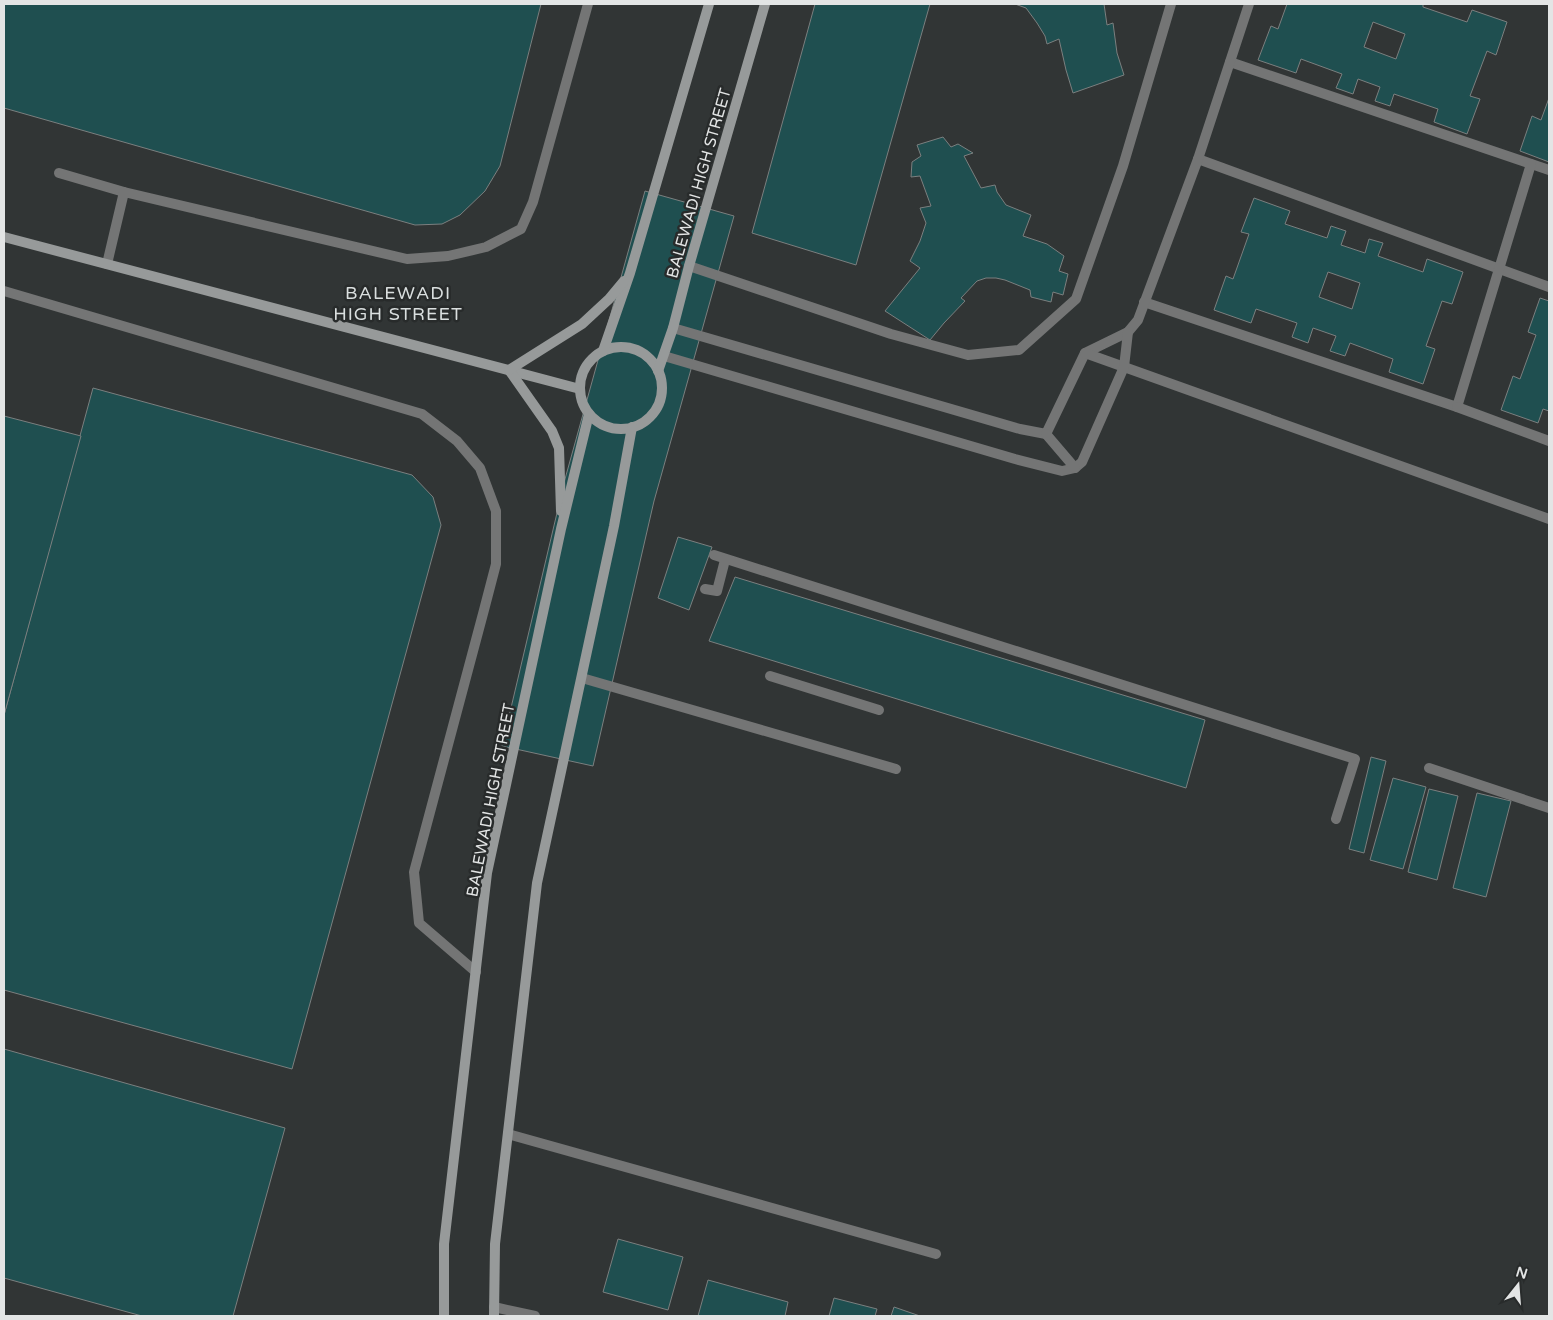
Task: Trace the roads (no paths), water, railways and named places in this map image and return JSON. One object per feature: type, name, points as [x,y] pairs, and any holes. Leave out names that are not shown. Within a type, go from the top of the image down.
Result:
[{"type":"street","points":[[59,174],[124,192],[407,259],[448,256],[486,247],[521,229],[533,202],[588,4]]},
{"type":"street","points":[[603,351],[630,273],[709,4]]},
{"type":"street","name":"BALEWADI HIGH STREET","points":[[658,370],[673,328],[689,266],[765,4]]},
{"type":"street","points":[[689,266],[891,334],[968,355],[1019,350],[1076,299],[1123,166],[1171,4]]},
{"type":"street","points":[[1046,434],[1085,353],[1128,332],[1138,320],[1198,159],[1249,4]]},
{"type":"street","points":[[1230,62],[1549,170]]},
{"type":"street","points":[[1198,159],[1549,287]]},
{"type":"street","points":[[1457,407],[1532,164]]},
{"type":"street","points":[[107,264],[124,192]]},
{"type":"street","points":[[4,237],[580,389]]},
{"type":"street","points":[[509,370],[582,324],[610,299],[630,273]]},
{"type":"street","points":[[4,291],[422,414],[457,441],[480,468],[496,511],[496,564],[414,872],[419,923],[476,972]]},
{"type":"street","points":[[1144,302],[1457,407],[1549,441]]},
{"type":"street","points":[[673,328],[1020,429],[1046,434],[1075,468]]},
{"type":"street","points":[[664,356],[1015,459],[1062,470],[1075,468],[1082,462],[1124,367],[1128,332]]},
{"type":"street","points":[[615,347],[641,352],[651,360],[658,370],[662,382],[662,394],[652,414],[643,422],[632,427],[608,427],[598,422],[589,414],[582,402],[580,389],[581,377],[585,366],[593,357],[603,351],[615,347]]},
{"type":"street","points":[[1085,353],[1549,519]]},
{"type":"street","points":[[509,370],[552,431],[559,448],[562,487],[561,529]]},
{"type":"street","name":"BALEWADI HIGH STREET","points":[[444,1316],[444,1244],[487,874],[561,529],[589,414]]},
{"type":"street","points":[[536,1316],[494,1312],[495,1244],[537,883],[614,526],[632,427]]},
{"type":"street","points":[[714,555],[1355,758],[1336,820]]},
{"type":"street","points":[[705,588],[716,591],[725,560]]},
{"type":"street","points":[[770,676],[879,710]]},
{"type":"street","points":[[582,678],[896,769]]},
{"type":"street","points":[[1429,768],[1549,808]]},
{"type":"street","points":[[508,1134],[936,1254]]},
{"type":"district","name":"BALEWADI HIGH STREET","points":[[398,303]]}]
